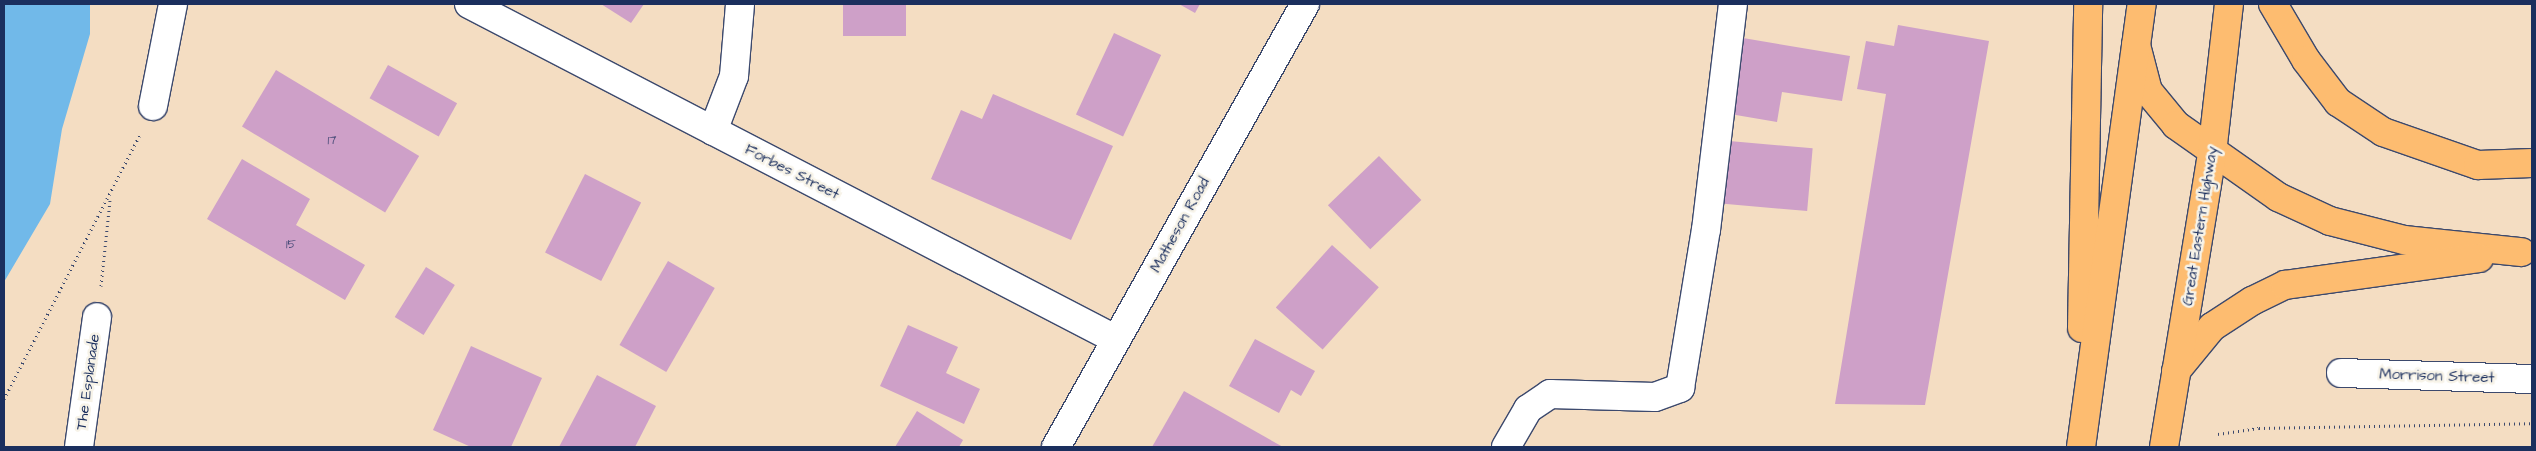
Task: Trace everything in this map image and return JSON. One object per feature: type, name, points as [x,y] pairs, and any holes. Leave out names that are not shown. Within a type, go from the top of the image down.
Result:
[{"type":"highway","points":[[2081,447],[2088,4]]},
{"type":"highway","points":[[2081,447],[2142,4]]},
{"type":"highway","name":"Great Eastern Highway","points":[[2164,447],[2212,153],[2228,4]]},
{"type":"highway","points":[[2274,4],[2306,60],[2338,102],[2384,132],[2478,165],[2532,163]]},
{"type":"highway","points":[[2136,45],[2148,90],[2176,125],[2212,153],[2278,197],[2330,221],[2404,240],[2526,251]]},
{"type":"highway","points":[[2176,372],[2212,327],[2252,301],[2285,285],[2526,251]]},
{"type":"street","points":[[153,106],[173,4]]},
{"type":"street","name":"Forbes Street","points":[[469,4],[1115,339]]},
{"type":"street","points":[[713,131],[734,76],[740,4]]},
{"type":"street","name":"Matheson Road","points":[[1056,447],[1305,4]]},
{"type":"street","points":[[1506,447],[1528,410],[1550,394],[1655,398],[1680,388],[1706,230],[1733,4]]},
{"type":"street","name":"The Esplanade","points":[[79,447],[97,318]]},
{"type":"street","name":"Morrison Street","points":[[2341,373],[2532,379]]},
{"type":"path","points":[[4,399],[110,197],[153,106]]},
{"type":"path","points":[[97,318],[110,197]]},
{"type":"path","points":[[2218,434],[2259,428],[2532,423]]},
{"type":"water","points":[[4,4],[90,4],[90,34],[62,129],[50,204],[4,282]]},
{"type":"building","points":[[601,4],[644,4],[631,23]]},
{"type":"building","points":[[843,4],[906,4],[906,36],[843,36]]},
{"type":"building","points":[[1179,4],[1200,4],[1195,13]]},
{"type":"building","points":[[1898,25],[1989,41],[1925,405],[1835,404],[1886,94],[1857,89],[1866,41],[1894,46]]},
{"type":"building","points":[[1114,33],[1161,55],[1123,137],[1076,115]]},
{"type":"building","points":[[1743,38],[1850,56],[1842,101],[1782,92],[1777,122],[1730,114]]},
{"type":"building","points":[[388,65],[457,103],[439,137],[370,98]]},
{"type":"building","points":[[276,70],[419,156],[385,213],[242,127]]},
{"type":"building","points":[[993,94],[1113,146],[1071,240],[931,179],[961,110],[982,119]]},
{"type":"building","points":[[1718,140],[1813,148],[1807,211],[1713,203]]},
{"type":"building","points":[[1379,156],[1421,200],[1370,249],[1328,205]]},
{"type":"building","points":[[242,159],[310,199],[296,225],[365,265],[345,300],[207,219]]},
{"type":"building","points":[[585,174],[641,203],[601,281],[545,252]]},
{"type":"building","points":[[1332,245],[1379,287],[1323,350],[1276,307]]},
{"type":"building","points":[[668,261],[715,288],[666,372],[620,345]]},
{"type":"building","points":[[426,267],[455,285],[424,335],[395,317]]},
{"type":"building","points":[[908,325],[958,347],[946,373],[980,389],[964,424],[880,386]]},
{"type":"building","points":[[1255,339],[1315,371],[1301,396],[1291,390],[1279,413],[1229,386]]},
{"type":"building","points":[[471,346],[542,378],[511,447],[471,447],[433,430]]},
{"type":"building","points":[[597,375],[656,406],[635,447],[559,447]]},
{"type":"building","points":[[1184,391],[1283,447],[1152,447]]},
{"type":"building","points":[[917,411],[963,440],[959,447],[895,447]]}]
